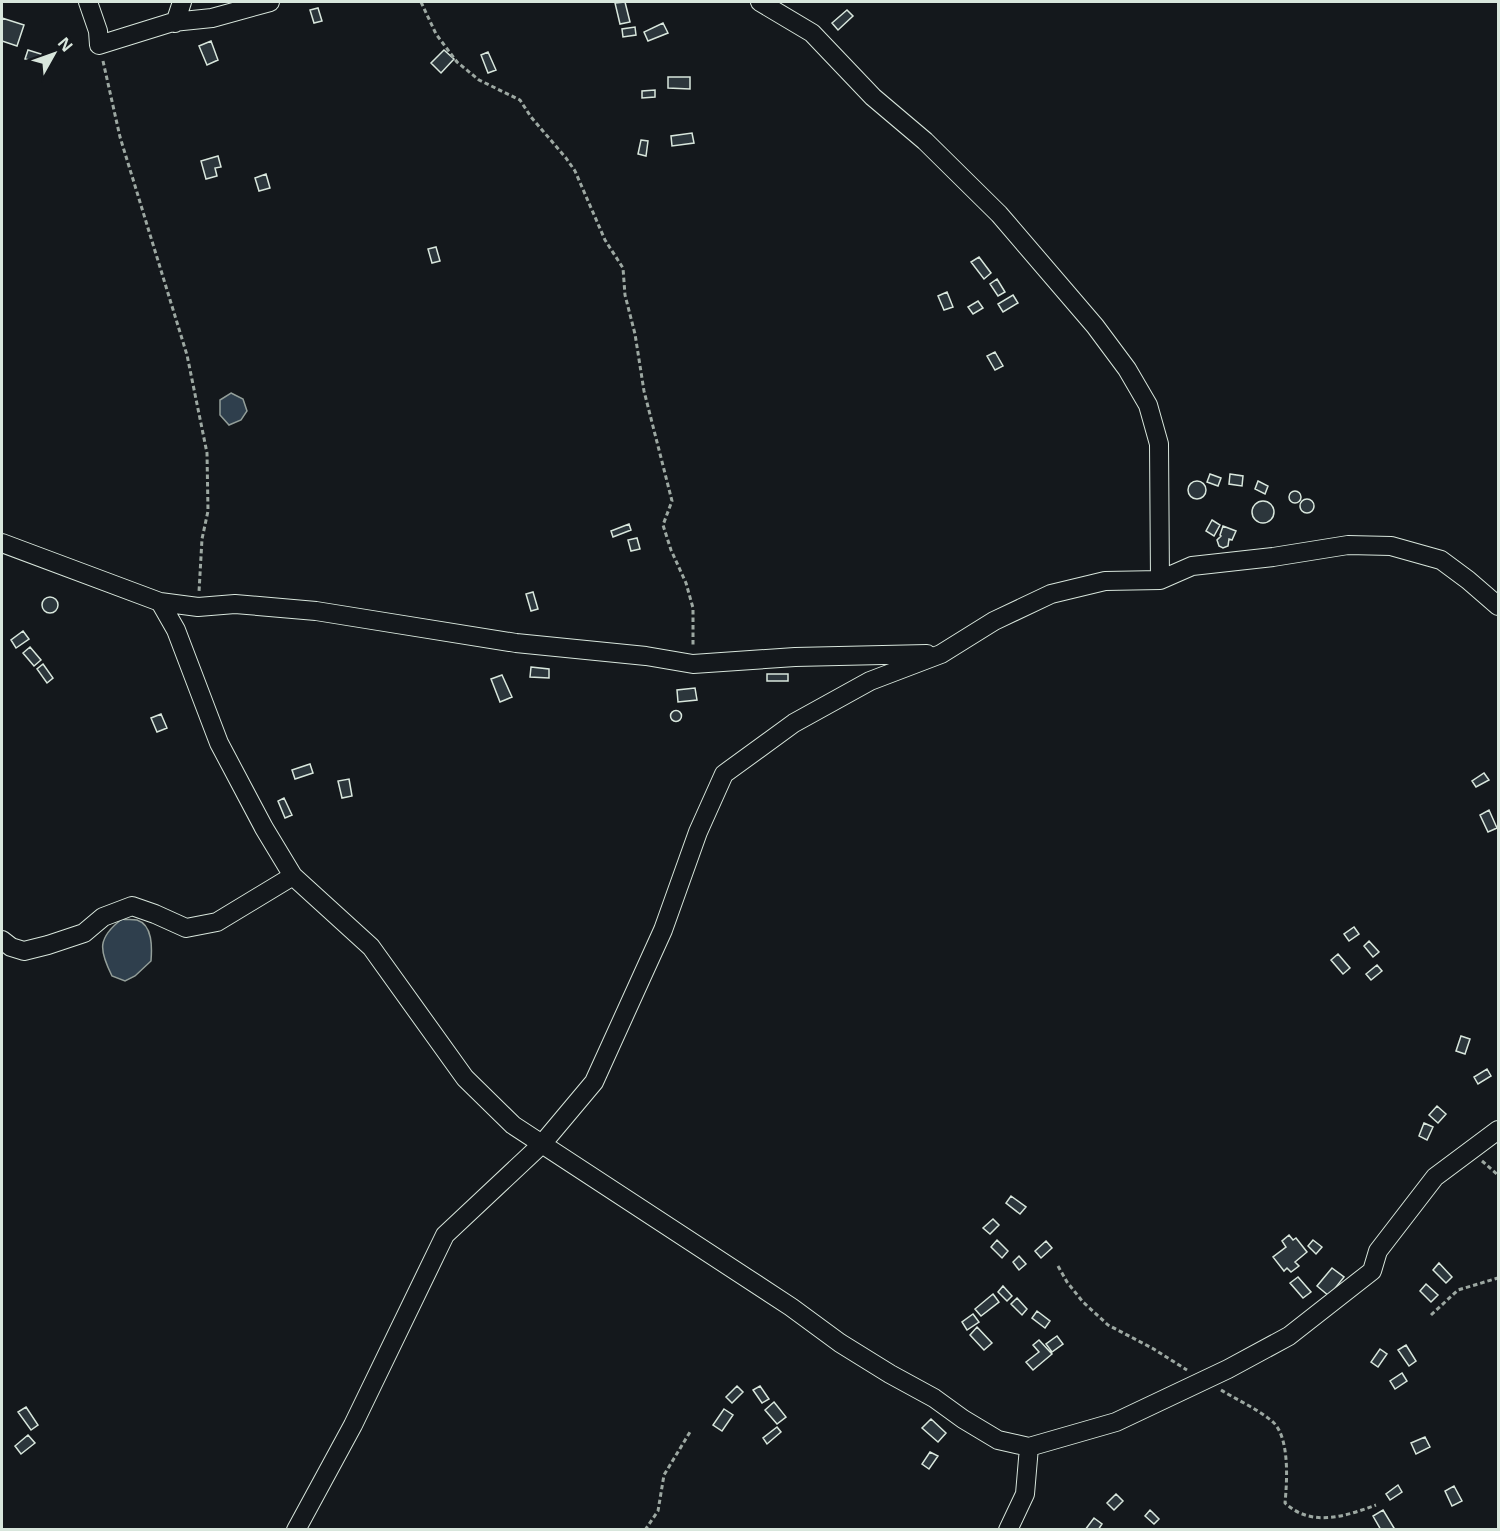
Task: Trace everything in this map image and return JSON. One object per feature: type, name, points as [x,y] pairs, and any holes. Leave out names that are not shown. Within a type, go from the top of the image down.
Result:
[{"type":"street","points":[[88,2],[98,31],[99,45],[176,23],[212,18],[270,2]]},
{"type":"street","points":[[176,23],[182,2]]},
{"type":"street","points":[[760,2],[812,33],[866,90],[925,141],[999,214],[1095,326],[1127,369],[1148,405],[1159,444],[1160,580]]},
{"type":"street","points":[[2,543],[160,602],[198,607],[235,604],[316,611],[516,643],[646,656],[693,664],[795,657],[941,654]]},
{"type":"street","points":[[297,1530],[353,1425],[446,1235],[542,1144],[594,1082],[663,930],[698,832],[724,774],[794,723],[861,686],[941,654],[994,621],[1051,594],[1105,581],[1160,580],[1192,566],[1273,557],[1348,545],[1391,546],[1441,560],[1468,579],[1498,606]]},
{"type":"street","points":[[160,602],[176,630],[219,743],[264,828],[293,876],[371,947],[465,1078],[513,1125],[791,1307],[840,1344],[934,1398],[998,1440],[1029,1447],[1116,1422],[1288,1336],[1372,1271],[1378,1251],[1436,1177],[1498,1130]]},
{"type":"street","points":[[2,940],[11,947],[24,951],[48,945],[84,933],[103,917],[132,906],[186,928],[217,922],[293,876]]},
{"type":"street","points":[[1008,1530],[1025,1494],[1029,1447]]},
{"type":"path","points":[[421,2],[436,34],[457,62],[479,80],[520,100],[531,117],[566,158],[580,182],[605,240],[623,268],[625,295],[635,334],[644,391],[672,501],[663,525],[686,583],[693,608],[693,664]]},
{"type":"path","points":[[99,45],[120,138],[187,355],[207,453],[208,511],[202,539],[198,607]]},
{"type":"path","points":[[1058,1266],[1083,1302],[1108,1325],[1152,1348],[1274,1424],[1283,1443],[1288,1471],[1285,1503],[1294,1511],[1320,1518],[1341,1517],[1376,1505]]},
{"type":"path","points":[[1431,1315],[1458,1290],[1498,1278]]},
{"type":"path","points":[[645,1530],[658,1511],[664,1475],[690,1432]]},
{"type":"water","points":[[231,393],[243,399],[247,411],[241,420],[229,425],[220,415],[220,400]]},
{"type":"water","points":[[122,919],[137,920],[142,923],[149,932],[151,944],[151,961],[135,976],[125,981],[112,976],[103,952],[104,939],[108,932]]},
{"type":"building","points":[[625,2],[630,22],[620,24],[615,3]]},
{"type":"building","points":[[318,8],[322,21],[314,23],[310,10]]},
{"type":"building","points":[[847,10],[853,16],[838,30],[832,23]]},
{"type":"building","points":[[2,18],[24,25],[17,46],[2,41]]},
{"type":"building","points":[[663,23],[668,33],[648,41],[644,32]]},
{"type":"building","points":[[635,27],[636,35],[623,37],[622,29]]},
{"type":"building","points":[[211,41],[218,60],[207,65],[199,46]]},
{"type":"building","points":[[28,50],[41,54],[39,62],[25,59]]},
{"type":"building","points":[[444,50],[454,59],[441,73],[431,63]]},
{"type":"building","points":[[488,52],[496,70],[488,73],[481,55]]},
{"type":"building","points":[[668,77],[690,77],[690,89],[668,88]]},
{"type":"building","points":[[655,90],[655,97],[642,98],[642,91]]},
{"type":"building","points":[[692,133],[694,143],[672,146],[671,136]]},
{"type":"building","points":[[641,140],[648,141],[646,156],[638,154]]},
{"type":"building","points":[[218,156],[221,167],[215,168],[217,176],[206,179],[201,161]]},
{"type":"building","points":[[266,174],[270,188],[259,191],[255,178]]},
{"type":"building","points":[[436,247],[440,261],[432,263],[428,249]]},
{"type":"building","points":[[979,257],[991,273],[984,279],[971,262]]},
{"type":"building","points":[[997,279],[1005,292],[998,296],[990,284]]},
{"type":"building","points":[[947,292],[953,307],[944,310],[938,296]]},
{"type":"building","points":[[1013,295],[1018,303],[1003,312],[998,304]]},
{"type":"building","points":[[978,301],[983,308],[973,314],[968,307]]},
{"type":"building","points":[[995,352],[1003,366],[995,370],[987,356]]},
{"type":"building","points":[[1210,474],[1221,478],[1218,486],[1207,482]]},
{"type":"building","points":[[1230,474],[1243,476],[1242,486],[1229,484]]},
{"type":"building","points":[[1197,481],[1203,484],[1206,490],[1203,496],[1197,499],[1191,496],[1188,490],[1191,484]]},
{"type":"building","points":[[1258,481],[1268,486],[1265,494],[1255,489]]},
{"type":"building","points":[[1297,491],[1301,497],[1297,503],[1293,503],[1289,495]]},
{"type":"building","points":[[1307,499],[1312,501],[1314,506],[1312,511],[1307,513],[1302,511],[1300,506],[1302,501]]},
{"type":"building","points":[[1263,501],[1271,504],[1274,512],[1271,520],[1263,523],[1255,520],[1252,512],[1255,504]]},
{"type":"building","points":[[1212,520],[1220,525],[1214,536],[1206,531]]},
{"type":"building","points":[[629,524],[631,530],[613,537],[611,531]]},
{"type":"building","points":[[1223,526],[1236,531],[1232,540],[1229,539],[1228,546],[1223,548],[1219,546],[1217,540],[1221,536]]},
{"type":"building","points":[[637,538],[640,549],[631,551],[628,540]]},
{"type":"building","points":[[533,592],[538,609],[531,611],[526,594]]},
{"type":"building","points":[[47,597],[53,597],[58,605],[56,611],[47,613],[42,608],[42,602]]},
{"type":"building","points":[[23,631],[29,639],[16,648],[11,640]]},
{"type":"building","points":[[30,647],[41,660],[34,666],[23,653]]},
{"type":"building","points":[[43,664],[53,678],[47,683],[37,669]]},
{"type":"building","points":[[531,667],[549,669],[549,678],[530,677]]},
{"type":"building","points":[[767,674],[788,674],[788,681],[767,681]]},
{"type":"building","points":[[502,675],[512,697],[500,702],[491,679]]},
{"type":"building","points":[[695,688],[697,700],[678,702],[677,690]]},
{"type":"building","points":[[676,711],[680,712],[680,720],[676,721],[672,720],[671,716],[672,712]]},
{"type":"building","points":[[161,714],[167,728],[157,732],[151,718]]},
{"type":"building","points":[[310,764],[313,773],[295,779],[292,770]]},
{"type":"building","points":[[1484,773],[1489,780],[1476,787],[1472,781]]},
{"type":"building","points":[[349,779],[352,796],[342,798],[338,781]]},
{"type":"building","points":[[284,798],[292,815],[285,818],[278,801]]},
{"type":"building","points":[[1489,810],[1497,828],[1488,832],[1480,815]]},
{"type":"building","points":[[1354,927],[1359,934],[1349,941],[1344,934]]},
{"type":"building","points":[[1369,941],[1379,952],[1373,957],[1364,946]]},
{"type":"building","points":[[1338,954],[1350,968],[1343,974],[1331,960]]},
{"type":"building","points":[[1377,965],[1382,971],[1371,980],[1366,974]]},
{"type":"building","points":[[1461,1036],[1470,1039],[1465,1054],[1456,1051]]},
{"type":"building","points":[[1487,1069],[1491,1076],[1478,1084],[1474,1077]]},
{"type":"building","points":[[1437,1106],[1446,1114],[1438,1123],[1429,1115]]},
{"type":"building","points":[[1424,1123],[1433,1127],[1427,1140],[1419,1136]]},
{"type":"building","points":[[1011,1196],[1026,1207],[1020,1214],[1006,1203]]},
{"type":"building","points":[[993,1219],[999,1225],[990,1234],[983,1228]]},
{"type":"building","points":[[1289,1235],[1293,1240],[1296,1238],[1307,1252],[1295,1262],[1299,1266],[1291,1272],[1287,1268],[1284,1271],[1273,1257],[1286,1247],[1282,1241]]},
{"type":"building","points":[[997,1240],[1008,1251],[1002,1258],[991,1247]]},
{"type":"building","points":[[1313,1240],[1322,1247],[1316,1254],[1308,1246]]},
{"type":"building","points":[[1046,1241],[1052,1248],[1041,1258],[1035,1251]]},
{"type":"building","points":[[1019,1256],[1026,1264],[1019,1270],[1013,1262]]},
{"type":"building","points":[[1439,1263],[1452,1277],[1446,1283],[1433,1270]]},
{"type":"building","points":[[1332,1268],[1344,1277],[1329,1296],[1317,1286]]},
{"type":"building","points":[[1298,1277],[1311,1292],[1303,1298],[1290,1283]]},
{"type":"building","points":[[1426,1284],[1438,1295],[1431,1302],[1420,1291]]},
{"type":"building","points":[[1003,1286],[1012,1296],[1007,1301],[998,1292]]},
{"type":"building","points":[[993,1294],[999,1302],[981,1316],[975,1309]]},
{"type":"building","points":[[1017,1298],[1027,1309],[1022,1315],[1011,1304]]},
{"type":"building","points":[[1037,1311],[1050,1321],[1045,1328],[1032,1318]]},
{"type":"building","points":[[973,1314],[979,1322],[967,1330],[962,1322]]},
{"type":"building","points":[[977,1327],[992,1343],[984,1350],[970,1335]]},
{"type":"building","points":[[1057,1336],[1063,1344],[1052,1352],[1046,1344]]},
{"type":"building","points":[[1039,1340],[1052,1354],[1033,1370],[1026,1362],[1039,1352],[1033,1345]]},
{"type":"building","points":[[1406,1345],[1416,1361],[1409,1366],[1398,1350]]},
{"type":"building","points":[[1380,1349],[1387,1354],[1378,1367],[1371,1362]]},
{"type":"building","points":[[1402,1373],[1407,1381],[1395,1389],[1390,1381]]},
{"type":"building","points":[[737,1386],[743,1392],[732,1403],[726,1397]]},
{"type":"building","points":[[760,1386],[769,1399],[762,1403],[753,1390]]},
{"type":"building","points":[[774,1402],[786,1417],[777,1424],[765,1410]]},
{"type":"building","points":[[26,1407],[38,1425],[31,1430],[18,1412]]},
{"type":"building","points":[[724,1409],[733,1415],[722,1431],[713,1425]]},
{"type":"building","points":[[931,1419],[946,1433],[938,1442],[922,1428]]},
{"type":"building","points":[[777,1427],[781,1432],[767,1444],[763,1438]]},
{"type":"building","points":[[28,1435],[35,1443],[21,1454],[15,1446]]},
{"type":"building","points":[[1425,1437],[1430,1447],[1416,1454],[1411,1443]]},
{"type":"building","points":[[930,1452],[938,1456],[929,1469],[922,1464]]},
{"type":"building","points":[[1398,1485],[1402,1492],[1390,1500],[1386,1494]]},
{"type":"building","points":[[1454,1486],[1462,1501],[1452,1506],[1445,1491]]},
{"type":"building","points":[[1116,1494],[1123,1501],[1114,1510],[1107,1503]]},
{"type":"building","points":[[1150,1510],[1159,1519],[1154,1524],[1145,1516]]},
{"type":"building","points":[[1383,1510],[1394,1528],[1392,1530],[1381,1530],[1373,1516]]},
{"type":"building","points":[[1094,1518],[1102,1524],[1098,1530],[1085,1530]]}]
